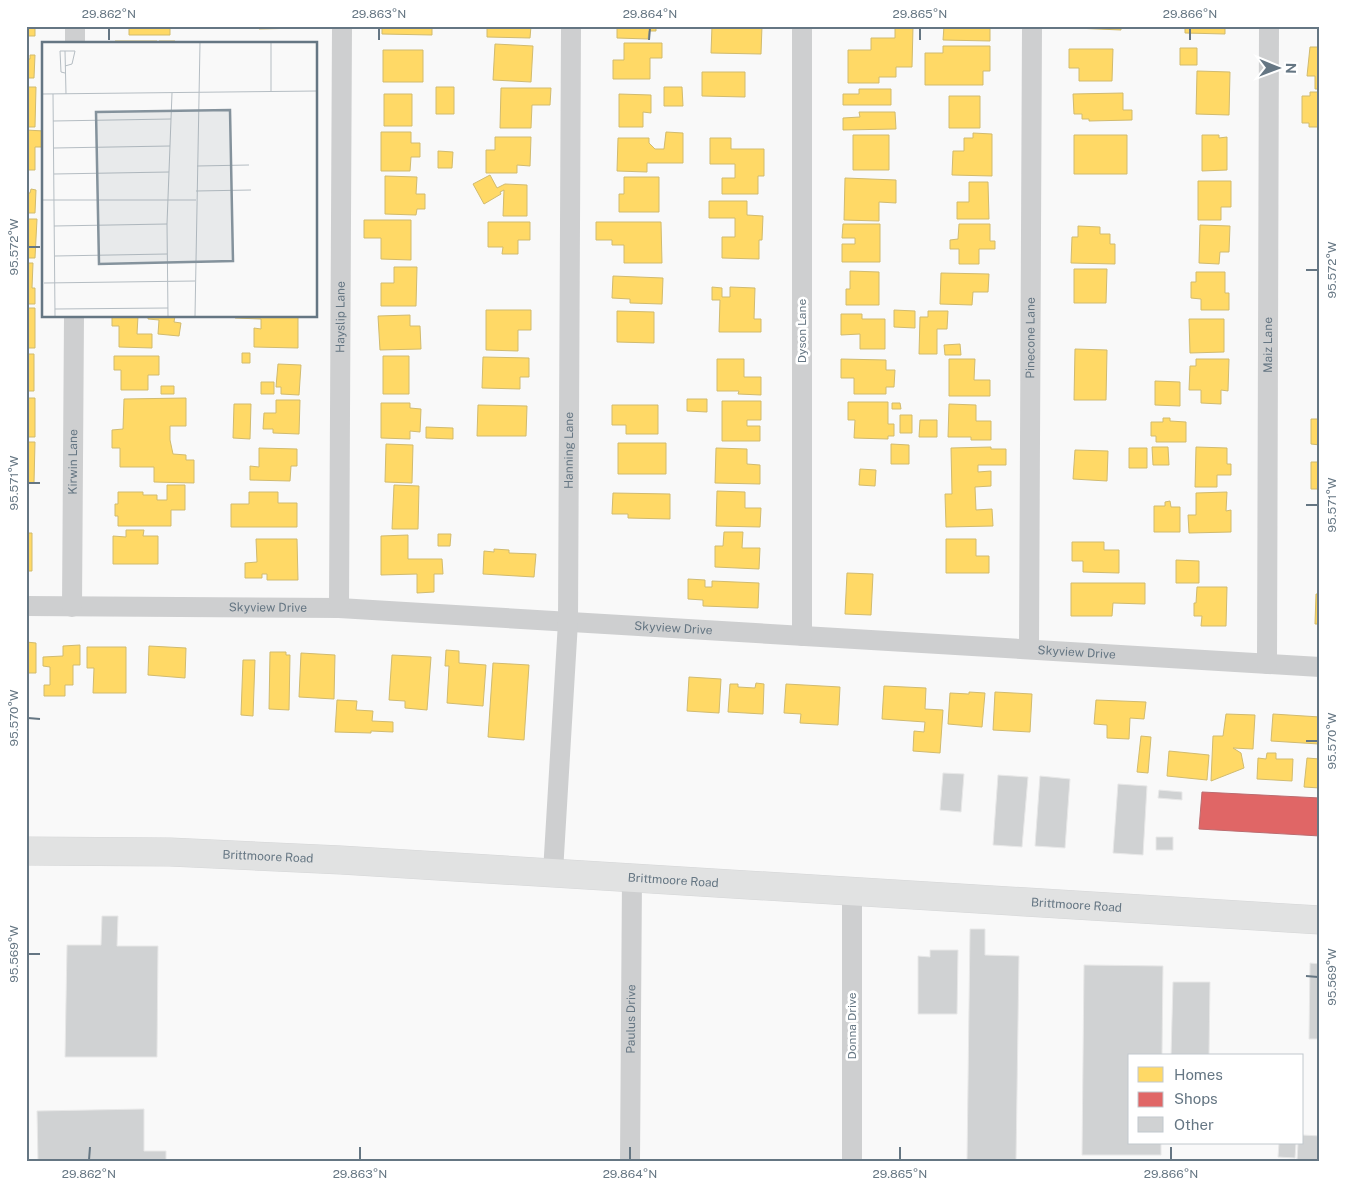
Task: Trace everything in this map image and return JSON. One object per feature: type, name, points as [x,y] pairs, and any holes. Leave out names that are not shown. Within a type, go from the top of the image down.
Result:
[{"type":"main road","name":"Brittmoore Road","points":[[26,851],[180,852],[552,872],[1320,920]]},
{"type":"street","points":[[75,26],[75,42]]},
{"type":"street","name":"Hayslip Lane","points":[[339,608],[342,26]]},
{"type":"street","name":"Hanning Lane","points":[[552,872],[568,622],[571,26]]},
{"type":"street","name":"Dyson Lane","points":[[802,26],[802,636]]},
{"type":"street","name":"Pinecone Lane","points":[[1029,650],[1032,26]]},
{"type":"street","name":"Maiz Lane","points":[[1267,664],[1269,26]]},
{"type":"street","name":"Kirwin Lane","points":[[72,607],[74,318]]},
{"type":"street","name":"Skyview Drive","points":[[26,606],[339,608],[1320,667]]},
{"type":"street","name":"Paulus Drive","points":[[630,1161],[632,878]]},
{"type":"street","name":"Donna Drive","points":[[852,891],[852,1161]]},
{"type":"building: Homes","points":[[26,26],[35,26],[35,36],[26,36]]},
{"type":"building: Homes","points":[[129,26],[170,26],[170,35],[129,35]]},
{"type":"building: Homes","points":[[259,26],[302,26],[302,28],[259,29]]},
{"type":"building: Homes","points":[[382,26],[444,26],[444,28],[432,28],[432,35],[382,34]]},
{"type":"building: Homes","points":[[487,26],[531,26],[530,38],[487,37]]},
{"type":"building: Homes","points":[[617,26],[656,26],[656,31],[649,31],[648,39],[617,38]]},
{"type":"building: Homes","points":[[712,26],[762,26],[761,54],[711,53]]},
{"type":"building: Homes","points":[[944,26],[990,26],[990,41],[943,40]]},
{"type":"building: Homes","points":[[1075,26],[1121,26],[1121,30],[1075,28]]},
{"type":"building: Homes","points":[[1185,26],[1225,26],[1225,34],[1185,33]]},
{"type":"building: Homes","points":[[895,27],[913,27],[912,67],[896,67],[896,77],[879,77],[879,83],[848,83],[848,50],[871,50],[871,38],[895,38]]},
{"type":"building: Homes","points":[[115,41],[157,41],[157,42]]},
{"type":"building: Homes","points":[[159,41],[175,41],[175,42]]},
{"type":"building: Homes","points":[[624,43],[662,43],[662,58],[650,58],[650,79],[613,79],[613,60],[624,60]]},
{"type":"building: Homes","points":[[495,44],[533,46],[531,82],[493,80]]},
{"type":"building: Homes","points":[[943,46],[990,46],[990,71],[983,71],[983,85],[925,85],[925,53],[943,53]]},
{"type":"building: Homes","points":[[1310,47],[1320,47],[1320,89],[1315,89],[1315,76],[1307,76]]},
{"type":"building: Homes","points":[[1180,48],[1197,48],[1197,65],[1180,65]]},
{"type":"building: Homes","points":[[1069,49],[1113,49],[1112,81],[1079,81],[1079,68],[1069,68]]},
{"type":"building: Homes","points":[[383,50],[423,50],[423,82],[383,82]]},
{"type":"building: Homes","points":[[30,55],[35,55],[34,78],[26,78],[26,59],[30,59]]},
{"type":"building: Homes","points":[[1197,71],[1230,72],[1229,115],[1196,114]]},
{"type":"building: Homes","points":[[702,72],[745,72],[745,97],[702,96]]},
{"type":"building: Homes","points":[[26,87],[36,87],[35,127],[26,127]]},
{"type":"building: Homes","points":[[436,87],[454,87],[454,114],[436,114]]},
{"type":"building: Homes","points":[[664,87],[682,87],[683,106],[664,106]]},
{"type":"building: Homes","points":[[501,88],[551,88],[550,105],[532,105],[531,128],[500,128]]},
{"type":"building: Homes","points":[[859,89],[891,89],[891,105],[843,105],[843,94],[859,94]]},
{"type":"building: Homes","points":[[1310,92],[1320,92],[1320,127],[1309,127],[1309,123],[1302,123],[1302,96],[1310,96]]},
{"type":"building: Homes","points":[[1123,93],[1123,110],[1132,110],[1132,120],[1089,121],[1089,119],[1082,119],[1082,114],[1074,114],[1073,94]]},
{"type":"building: Homes","points":[[384,94],[412,94],[412,126],[384,126]]},
{"type":"building: Homes","points":[[619,94],[651,95],[651,113],[643,112],[643,127],[619,127]]},
{"type":"building: Homes","points":[[949,96],[980,96],[980,128],[949,128]]},
{"type":"building: Homes","points":[[859,112],[895,112],[896,129],[843,130],[843,118],[860,117]]},
{"type":"building: Homes","points":[[26,130],[42,131],[42,147],[35,147],[35,170],[26,170]]},
{"type":"building: Homes","points":[[381,132],[411,132],[411,143],[420,143],[420,157],[411,157],[410,171],[381,171]]},
{"type":"building: Homes","points":[[666,132],[683,133],[683,163],[647,163],[647,172],[617,171],[618,138],[649,138],[649,143],[655,149],[664,149]]},
{"type":"building: Homes","points":[[973,133],[992,134],[992,176],[952,175],[953,151],[964,151],[964,138],[973,138]]},
{"type":"building: Homes","points":[[853,135],[889,135],[889,170],[853,170]]},
{"type":"building: Homes","points":[[1074,135],[1127,135],[1127,174],[1074,174]]},
{"type":"building: Homes","points":[[1202,135],[1219,135],[1219,138],[1227,137],[1227,170],[1202,171]]},
{"type":"building: Homes","points":[[495,137],[531,137],[530,166],[517,165],[517,173],[486,173],[486,150],[495,150]]},
{"type":"building: Homes","points":[[710,138],[731,138],[731,149],[764,149],[764,176],[758,176],[758,194],[722,194],[722,178],[735,178],[735,164],[710,164]]},
{"type":"building: Homes","points":[[438,151],[453,152],[452,168],[438,168]]},
{"type":"building: Homes","points":[[490,175],[497,188],[505,184],[527,185],[527,216],[503,216],[504,190],[500,192],[501,194],[484,204],[473,184]]},
{"type":"building: Homes","points":[[385,176],[417,177],[416,194],[425,194],[425,209],[417,209],[416,215],[385,214]]},
{"type":"building: Homes","points":[[624,177],[659,177],[659,212],[619,212],[619,194],[624,194]]},
{"type":"building: Homes","points":[[845,178],[896,180],[896,203],[879,202],[879,221],[844,220]]},
{"type":"building: Homes","points":[[1198,181],[1231,181],[1231,207],[1221,207],[1221,220],[1198,220]]},
{"type":"building: Homes","points":[[969,182],[988,182],[989,219],[957,219],[957,202],[969,202]]},
{"type":"building: Homes","points":[[31,189],[36,190],[35,213],[26,213],[26,193],[30,193]]},
{"type":"building: Homes","points":[[709,201],[747,201],[747,215],[763,216],[762,240],[759,240],[759,259],[722,258],[722,237],[735,237],[735,218],[709,218]]},
{"type":"building: Homes","points":[[26,219],[37,219],[35,258],[26,258]]},
{"type":"building: Homes","points":[[364,220],[411,220],[411,260],[381,259],[381,238],[364,238]]},
{"type":"building: Homes","points":[[488,222],[530,222],[530,240],[518,240],[518,254],[502,254],[503,247],[488,247]]},
{"type":"building: Homes","points":[[596,222],[661,222],[662,263],[624,263],[624,245],[612,245],[612,240],[596,240]]},
{"type":"building: Homes","points":[[843,224],[880,224],[880,262],[842,262],[842,244],[855,244],[855,238],[842,238]]},
{"type":"building: Homes","points":[[959,224],[990,224],[990,241],[995,241],[995,249],[979,249],[979,264],[959,264],[959,249],[950,249],[950,240],[958,239]]},
{"type":"building: Homes","points":[[1200,225],[1230,226],[1229,252],[1220,252],[1219,264],[1199,263]]},
{"type":"building: Homes","points":[[1078,226],[1100,227],[1100,234],[1110,234],[1110,244],[1115,244],[1115,264],[1071,263],[1072,237],[1078,237]]},
{"type":"building: Homes","points":[[26,263],[33,263],[32,288],[35,288],[35,304],[26,304]]},
{"type":"building: Homes","points":[[394,267],[417,267],[416,306],[381,306],[381,283],[394,283]]},
{"type":"building: Homes","points":[[1074,269],[1107,269],[1106,303],[1074,303]]},
{"type":"building: Homes","points":[[850,271],[879,272],[879,305],[846,305],[846,289],[850,289]]},
{"type":"building: Homes","points":[[1196,272],[1225,272],[1225,293],[1229,293],[1229,310],[1201,310],[1201,299],[1191,298],[1191,282],[1196,282]]},
{"type":"building: Homes","points":[[941,273],[989,274],[988,292],[973,292],[972,305],[940,304]]},
{"type":"building: Homes","points":[[613,276],[663,278],[662,304],[630,303],[630,299],[612,298]]},
{"type":"building: Homes","points":[[712,287],[722,288],[722,297],[730,297],[730,287],[755,288],[754,319],[761,319],[761,332],[719,332],[720,300],[712,300]]},
{"type":"building: Homes","points":[[26,308],[35,308],[35,348],[26,348]]},
{"type":"building: Homes","points":[[486,310],[531,310],[531,330],[518,330],[518,351],[486,350]]},
{"type":"building: Homes","points":[[894,310],[915,311],[915,328],[894,327]]},
{"type":"building: Homes","points":[[617,311],[654,312],[654,343],[617,342]]},
{"type":"building: Homes","points":[[928,311],[948,311],[947,329],[937,329],[937,354],[919,354],[920,317],[928,317]]},
{"type":"building: Homes","points":[[841,314],[862,314],[862,319],[885,319],[885,349],[860,349],[860,334],[841,335]]},
{"type":"building: Homes","points":[[410,315],[410,326],[420,326],[421,349],[380,350],[378,316]]},
{"type":"building: Homes","points":[[112,318],[138,318],[137,334],[152,334],[152,348],[119,347],[119,326],[112,326]]},
{"type":"building: Homes","points":[[175,318],[174,322],[181,323],[179,336],[158,334],[159,320],[148,319]]},
{"type":"building: Homes","points":[[235,318],[298,318],[298,348],[254,347],[254,328],[261,329],[261,319]]},
{"type":"building: Homes","points":[[1189,319],[1224,319],[1224,352],[1190,353]]},
{"type":"building: Homes","points":[[960,344],[961,355],[945,355],[944,345]]},
{"type":"building: Homes","points":[[1075,349],[1107,350],[1106,400],[1074,400]]},
{"type":"building: Homes","points":[[242,353],[250,353],[250,363],[242,363]]},
{"type":"building: Homes","points":[[26,354],[34,354],[34,391],[26,391]]},
{"type":"building: Homes","points":[[114,356],[159,356],[159,375],[148,375],[148,390],[121,390],[121,370],[114,370]]},
{"type":"building: Homes","points":[[383,356],[409,356],[409,394],[383,394]]},
{"type":"building: Homes","points":[[483,357],[529,358],[529,377],[520,377],[520,389],[482,388]]},
{"type":"building: Homes","points":[[717,359],[744,359],[744,377],[761,377],[761,395],[738,394],[739,391],[717,391]]},
{"type":"building: Homes","points":[[841,359],[886,360],[886,370],[895,370],[894,387],[886,387],[886,394],[854,394],[854,378],[841,378]]},
{"type":"building: Homes","points":[[949,359],[975,359],[974,380],[990,380],[990,396],[949,396]]},
{"type":"building: Homes","points":[[1196,359],[1229,359],[1228,391],[1221,390],[1221,404],[1201,403],[1201,390],[1189,390],[1190,366],[1196,366]]},
{"type":"building: Homes","points":[[278,364],[301,365],[299,395],[281,394],[281,387],[276,387]]},
{"type":"building: Homes","points":[[1155,381],[1180,382],[1180,406],[1155,405]]},
{"type":"building: Homes","points":[[261,382],[274,382],[274,394],[261,394]]},
{"type":"building: Homes","points":[[161,386],[174,386],[174,394],[161,394]]},
{"type":"building: Homes","points":[[26,398],[35,398],[35,437],[26,437]]},
{"type":"building: Homes","points":[[186,398],[186,426],[170,426],[170,440],[173,454],[186,455],[186,460],[194,460],[194,483],[154,482],[154,467],[120,467],[120,448],[112,448],[112,430],[123,429],[124,399]]},
{"type":"building: Homes","points":[[687,399],[707,399],[707,412],[687,411]]},
{"type":"building: Homes","points":[[276,400],[300,400],[299,434],[273,433],[273,429],[263,429],[264,413],[276,413]]},
{"type":"building: Homes","points":[[722,401],[761,401],[761,420],[747,420],[747,426],[760,426],[760,441],[722,441]]},
{"type":"building: Homes","points":[[848,402],[888,402],[888,424],[894,424],[894,436],[888,436],[888,439],[854,438],[855,420],[848,420]]},
{"type":"building: Homes","points":[[381,403],[410,403],[410,408],[421,409],[420,432],[410,431],[410,439],[381,438]]},
{"type":"building: Homes","points":[[892,403],[900,403],[901,409],[892,409]]},
{"type":"building: Homes","points":[[234,404],[251,404],[250,439],[233,438]]},
{"type":"building: Homes","points":[[949,404],[976,405],[976,421],[991,421],[991,440],[971,440],[971,437],[948,437]]},
{"type":"building: Homes","points":[[478,405],[527,406],[526,436],[477,436]]},
{"type":"building: Homes","points":[[612,405],[658,405],[658,434],[626,434],[626,425],[612,425]]},
{"type":"building: Homes","points":[[900,415],[912,415],[912,433],[900,433]]},
{"type":"building: Homes","points":[[1163,418],[1170,418],[1170,421],[1186,422],[1186,442],[1156,442],[1156,436],[1151,436],[1151,422],[1163,422]]},
{"type":"building: Homes","points":[[1311,419],[1320,419],[1320,445],[1311,444]]},
{"type":"building: Homes","points":[[920,420],[937,420],[937,437],[919,437]]},
{"type":"building: Homes","points":[[426,427],[453,428],[453,439],[426,438]]},
{"type":"building: Homes","points":[[26,442],[35,442],[34,483],[26,482]]},
{"type":"building: Homes","points":[[618,443],[666,443],[666,474],[618,474]]},
{"type":"building: Homes","points":[[386,444],[413,445],[412,483],[385,482]]},
{"type":"building: Homes","points":[[891,444],[909,445],[909,464],[891,464]]},
{"type":"building: Homes","points":[[991,447],[991,449],[1006,449],[1006,465],[978,465],[978,472],[991,471],[991,486],[975,487],[976,510],[992,509],[993,526],[946,527],[945,494],[952,494],[951,448]]},
{"type":"building: Homes","points":[[1152,447],[1168,447],[1169,465],[1153,465]]},
{"type":"building: Homes","points":[[1196,447],[1227,448],[1227,464],[1231,464],[1231,475],[1217,475],[1217,487],[1195,487]]},
{"type":"building: Homes","points":[[259,448],[297,449],[297,466],[291,466],[290,481],[250,480],[250,466],[259,467]]},
{"type":"building: Homes","points":[[716,448],[747,449],[747,464],[760,465],[760,484],[715,483]]},
{"type":"building: Homes","points":[[1129,448],[1147,448],[1147,468],[1129,468]]},
{"type":"building: Homes","points":[[1075,450],[1108,451],[1107,481],[1073,479]]},
{"type":"building: Homes","points":[[1311,462],[1320,462],[1320,489],[1311,489]]},
{"type":"building: Homes","points":[[860,469],[876,470],[875,486],[859,485]]},
{"type":"building: Homes","points":[[167,485],[185,485],[185,510],[171,510],[171,526],[118,526],[118,516],[115,516],[115,504],[118,504],[118,492],[143,492],[143,495],[157,495],[157,500],[167,500]]},
{"type":"building: Homes","points":[[394,485],[419,486],[418,529],[392,529]]},
{"type":"building: Homes","points":[[717,491],[745,492],[745,508],[761,508],[760,527],[716,526]]},
{"type":"building: Homes","points":[[249,492],[278,492],[278,503],[297,503],[297,527],[231,527],[231,504],[249,504]]},
{"type":"building: Homes","points":[[1227,492],[1226,511],[1231,510],[1231,532],[1189,533],[1188,515],[1196,515],[1196,493]]},
{"type":"building: Homes","points":[[613,493],[670,494],[670,519],[628,518],[628,514],[612,514]]},
{"type":"building: Homes","points":[[1170,501],[1171,507],[1180,507],[1180,532],[1154,532],[1154,506],[1165,506],[1165,502]]},
{"type":"building: Homes","points":[[126,530],[144,530],[143,536],[158,536],[158,564],[113,564],[113,536],[126,537]]},
{"type":"building: Homes","points":[[724,532],[743,532],[742,548],[760,548],[759,569],[715,567],[715,546],[723,546]]},
{"type":"building: Homes","points":[[26,533],[32,533],[32,571],[26,571]]},
{"type":"building: Homes","points":[[438,534],[451,534],[450,546],[438,546]]},
{"type":"building: Homes","points":[[408,535],[408,559],[442,559],[443,574],[434,574],[434,592],[417,593],[417,574],[381,575],[381,536]]},
{"type":"building: Homes","points":[[256,539],[297,539],[298,580],[267,580],[267,574],[262,574],[262,578],[245,578],[245,563],[257,562]]},
{"type":"building: Homes","points":[[946,539],[976,539],[976,556],[989,556],[989,573],[946,573]]},
{"type":"building: Homes","points":[[1072,542],[1104,542],[1104,550],[1119,550],[1119,573],[1083,572],[1083,561],[1072,561]]},
{"type":"building: Homes","points":[[494,549],[509,550],[509,553],[536,554],[534,577],[483,574],[484,551],[494,552]]},
{"type":"building: Homes","points":[[1176,560],[1199,561],[1199,583],[1176,583]]},
{"type":"building: Homes","points":[[847,573],[873,574],[871,615],[845,614]]},
{"type":"building: Homes","points":[[688,579],[705,580],[705,587],[712,587],[712,581],[759,583],[758,608],[703,606],[703,600],[688,599]]},
{"type":"building: Homes","points":[[1071,583],[1145,583],[1145,604],[1113,603],[1112,616],[1071,616]]},
{"type":"building: Homes","points":[[1197,587],[1227,587],[1226,626],[1201,626],[1202,616],[1194,616]]},
{"type":"building: Homes","points":[[1316,594],[1320,594],[1320,624],[1315,624]]},
{"type":"building: Homes","points":[[26,642],[36,643],[36,673],[26,673]]},
{"type":"building: Homes","points":[[80,645],[80,665],[73,665],[73,685],[65,685],[65,696],[44,696],[44,685],[50,685],[50,667],[43,666],[43,657],[63,656],[63,646]]},
{"type":"building: Homes","points":[[149,646],[186,648],[185,678],[148,675]]},
{"type":"building: Homes","points":[[87,647],[126,647],[126,693],[93,693],[94,668],[87,668]]},
{"type":"building: Homes","points":[[446,650],[459,651],[459,663],[486,665],[483,706],[447,703],[449,666],[445,666]]},
{"type":"building: Homes","points":[[270,652],[286,652],[286,655],[290,655],[289,710],[269,709]]},
{"type":"building: Homes","points":[[301,653],[335,655],[334,699],[299,697]]},
{"type":"building: Homes","points":[[392,655],[431,657],[427,710],[405,708],[405,701],[389,700]]},
{"type":"building: Homes","points":[[243,660],[255,660],[253,716],[241,715]]},
{"type":"building: Homes","points":[[493,663],[529,665],[524,740],[488,737]]},
{"type":"building: Homes","points":[[689,677],[721,679],[719,713],[687,711]]},
{"type":"building: Homes","points":[[756,683],[764,684],[763,714],[728,712],[730,684],[738,684],[738,687],[755,688]]},
{"type":"building: Homes","points":[[786,684],[840,687],[838,725],[800,723],[801,714],[784,713]]},
{"type":"building: Homes","points":[[884,686],[926,688],[925,709],[943,710],[940,753],[913,751],[914,731],[924,732],[925,722],[882,719]]},
{"type":"building: Homes","points":[[969,692],[985,693],[982,727],[948,724],[950,693],[969,694]]},
{"type":"building: Homes","points":[[995,692],[1032,694],[1030,732],[993,730]]},
{"type":"building: Homes","points":[[337,700],[357,701],[356,710],[373,711],[372,721],[393,722],[393,732],[335,732]]},
{"type":"building: Homes","points":[[1096,700],[1146,702],[1144,719],[1130,718],[1129,739],[1107,738],[1107,725],[1094,724]]},
{"type":"building: Homes","points":[[1226,714],[1255,715],[1253,749],[1233,748],[1241,753],[1244,768],[1211,781],[1213,736],[1223,736]]},
{"type":"building: Homes","points":[[1273,714],[1320,717],[1319,744],[1271,741]]},
{"type":"building: Homes","points":[[1141,736],[1151,737],[1148,773],[1137,772]]},
{"type":"building: Homes","points":[[1169,751],[1209,755],[1207,780],[1167,776]]},
{"type":"building: Homes","points":[[1267,753],[1276,753],[1276,759],[1293,759],[1292,781],[1257,779],[1258,758],[1266,759]]},
{"type":"building: Homes","points":[[1307,758],[1320,759],[1320,788],[1304,787]]},
{"type":"building: Shops","points":[[1202,792],[1320,798],[1320,836],[1199,829]]},
{"type":"building: Other","points":[[943,773],[964,774],[961,812],[940,810]]},
{"type":"building: Other","points":[[998,775],[1028,777],[1022,847],[993,845]]},
{"type":"building: Other","points":[[1040,776],[1070,779],[1065,848],[1035,846]]},
{"type":"building: Other","points":[[1118,784],[1147,786],[1143,855],[1113,853]]},
{"type":"building: Other","points":[[1159,790],[1182,792],[1182,800],[1158,798]]},
{"type":"building: Other","points":[[1156,837],[1173,837],[1173,850],[1156,850]]},
{"type":"building: Other","points":[[102,916],[118,916],[117,946],[158,946],[157,1057],[65,1057],[67,945],[101,945]]},
{"type":"building: Other","points":[[970,929],[985,929],[985,955],[1019,956],[1016,1161],[967,1161]]},
{"type":"building: Other","points":[[930,950],[958,950],[957,1014],[918,1014],[918,956],[930,957]]},
{"type":"building: Other","points":[[1310,963],[1320,964],[1320,1039],[1309,1039]]},
{"type":"building: Other","points":[[1084,965],[1163,966],[1162,1054],[1128,1054],[1128,1144],[1161,1144],[1161,1155],[1082,1155]]},
{"type":"building: Other","points":[[1173,982],[1210,982],[1209,1054],[1171,1054]]},
{"type":"building: Other","points":[[144,1109],[144,1151],[166,1151],[166,1161],[38,1161],[37,1111]]},
{"type":"building: Other","points":[[1304,1135],[1320,1136],[1320,1161],[1297,1161],[1298,1144],[1304,1144]]},
{"type":"building: Other","points":[[1279,1144],[1296,1144],[1295,1158],[1278,1157]]}]
